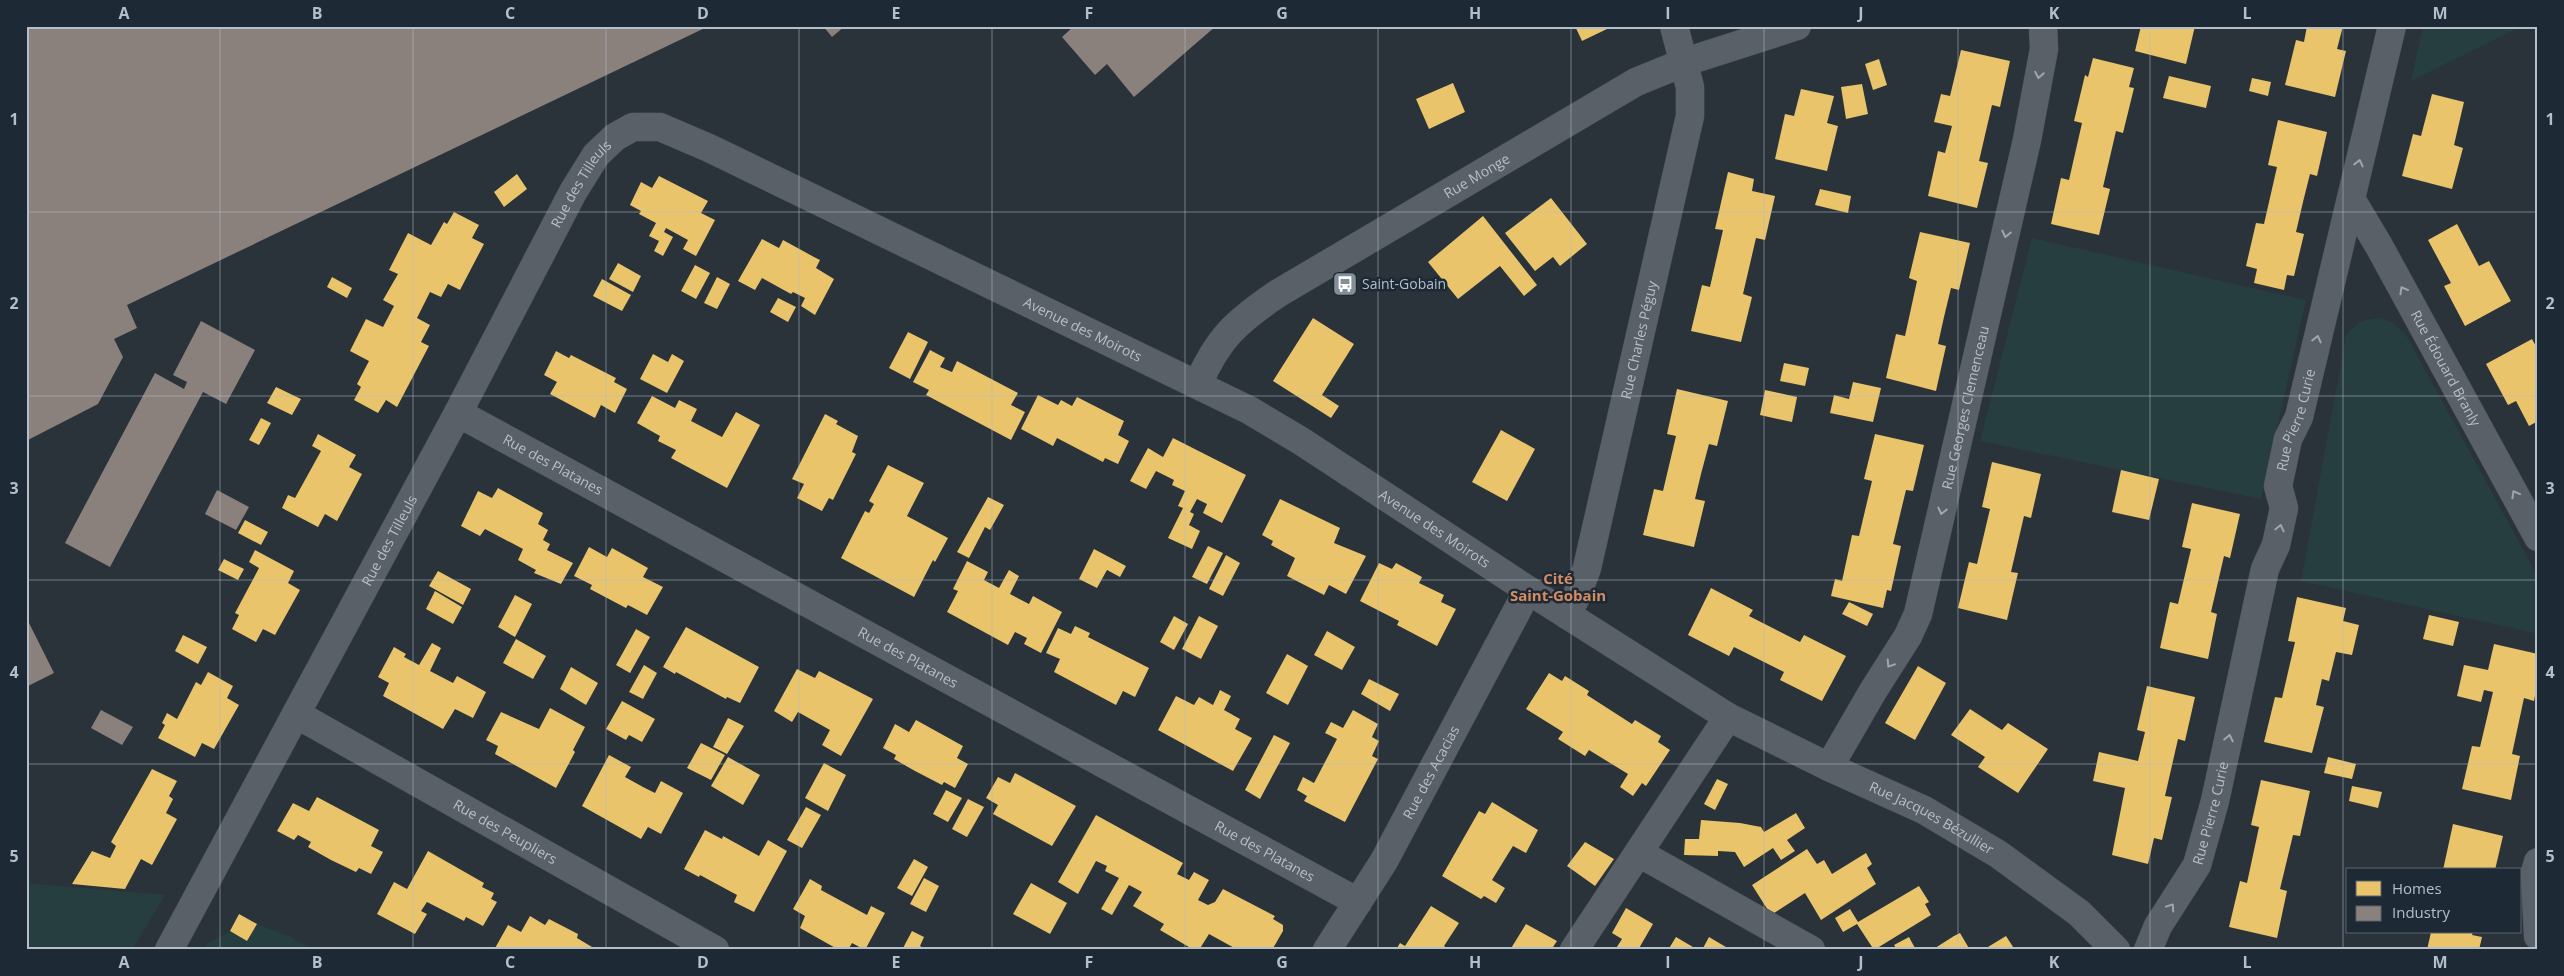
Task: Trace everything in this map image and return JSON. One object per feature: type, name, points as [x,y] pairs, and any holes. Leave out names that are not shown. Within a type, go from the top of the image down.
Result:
[{"type":"street","name":"Rue Charles Péguy","points":[[1567,616],[1577,596],[1587,568],[1690,116],[1690,87],[1685,62],[1674,26]]},
{"type":"street","name":"Rue Monge","points":[[1198,384],[1211,355],[1231,330],[1249,313],[1277,294],[1636,82],[1685,62],[1797,26]]},
{"type":"street","name":"Rue Georges Clemenceau","points":[[1829,767],[1872,691],[1908,636],[1918,614],[2027,140],[2044,50],[2043,26]]},
{"type":"street","name":"Rue Pierre Curie","points":[[2148,950],[2158,926],[2197,865],[2215,801],[2265,569],[2276,545],[2284,508],[2278,486],[2288,439],[2300,417],[2392,26]]},
{"type":"street","name":"Avenue des Moirots","points":[[615,136],[632,127],[660,128],[709,148],[1198,384],[1301,441],[1528,590]]},
{"type":"street","name":"Rue des Tilleuls","points":[[170,950],[458,413],[573,192],[596,155],[615,136]]},
{"type":"street","name":"Rue Édouard Branly","points":[[2350,199],[2379,246],[2538,537]]},
{"type":"street","name":"Rue des Platanes","points":[[458,413],[1358,902]]},
{"type":"street","name":"Rue Jacques Bézullier","points":[[1528,590],[1728,717],[1829,767],[1924,810],[1998,854],[2079,913],[2116,950]]},
{"type":"street","name":"Rue des Acacias","points":[[1327,950],[1384,861],[1528,590]]},
{"type":"street","name":"Rue des Peupliers","points":[[296,714],[715,950]]},
{"type":"street","points":[[1574,950],[1728,717]]},
{"type":"street","points":[[1639,853],[1811,950]]},
{"type":"street","points":[[2538,862],[2535,873],[2538,936]]},
{"type":"green space","points":[[2423,26],[2522,26],[2411,81]]},
{"type":"green space","points":[[2032,238],[2306,300],[2261,499],[1980,441]]},
{"type":"green space","points":[[2380,318],[2393,323],[2406,335],[2538,577],[2538,634],[2301,581],[2346,336],[2360,322]]},
{"type":"green space","points":[[26,883],[165,895],[132,950],[26,950]]},
{"type":"green space","points":[[257,924],[289,936],[314,950],[204,950],[208,943],[230,931],[247,941]]},
{"type":"building: Homes","points":[[1575,26],[1606,26],[1607,29],[1582,41]]},
{"type":"building: Homes","points":[[2141,26],[2195,26],[2186,64],[2135,51]]},
{"type":"building: Homes","points":[[2307,26],[2343,26],[2337,49],[2346,51],[2335,97],[2285,85],[2296,40],[2304,42]]},
{"type":"building: Homes","points":[[1961,50],[2010,61],[2000,107],[1992,105],[1979,161],[1988,163],[1977,208],[1928,196],[1938,151],[1945,153],[1952,126],[1934,122],[1941,94],[1950,96]]},
{"type":"building: Homes","points":[[2093,58],[2134,68],[2129,87],[2134,88],[2123,133],[2116,131],[2103,187],[2110,189],[2099,235],[2051,224],[2061,178],[2069,180],[2082,123],[2074,121],[2085,75],[2088,77]]},
{"type":"building: Homes","points":[[1879,59],[1887,85],[1873,90],[1865,64]]},
{"type":"building: Homes","points":[[2169,76],[2211,86],[2206,108],[2163,98]]},
{"type":"building: Homes","points":[[2252,78],[2271,82],[2268,96],[2249,91]]},
{"type":"building: Homes","points":[[1453,83],[1465,112],[1429,129],[1416,99]]},
{"type":"building: Homes","points":[[1862,84],[1868,114],[1846,119],[1841,87]]},
{"type":"building: Homes","points":[[1801,89],[1834,96],[1827,123],[1838,126],[1827,171],[1775,159],[1785,114],[1794,116]]},
{"type":"building: Homes","points":[[2432,94],[2464,102],[2454,145],[2463,148],[2452,189],[2402,176],[2413,134],[2421,136]]},
{"type":"building: Homes","points":[[2278,120],[2327,132],[2317,176],[2310,174],[2296,232],[2304,234],[2294,276],[2287,275],[2284,290],[2254,283],[2257,269],[2246,266],[2256,223],[2264,224],[2277,167],[2268,165]]},
{"type":"building: Homes","points":[[1728,172],[1754,179],[1752,191],[1775,196],[1765,240],[1756,238],[1743,294],[1752,297],[1741,342],[1691,331],[1702,285],[1710,287],[1723,230],[1715,229]]},
{"type":"building: Homes","points":[[517,174],[527,189],[504,207],[494,192]]},
{"type":"building: Homes","points":[[659,176],[708,201],[701,213],[715,220],[696,256],[683,249],[688,240],[666,228],[664,232],[673,237],[663,256],[654,251],[659,241],[649,236],[656,223],[639,214],[641,211],[630,205],[641,182],[652,188]]},
{"type":"building: Homes","points":[[1820,189],[1851,196],[1848,213],[1815,205]]},
{"type":"building: Homes","points":[[1551,198],[1587,244],[1560,266],[1553,257],[1535,271],[1505,233]]},
{"type":"building: Homes","points":[[454,212],[479,225],[472,238],[484,244],[460,290],[448,284],[441,297],[430,292],[417,318],[430,325],[421,342],[429,346],[397,407],[386,400],[378,413],[354,400],[361,387],[357,384],[369,361],[350,351],[366,319],[383,327],[394,306],[383,300],[398,274],[389,270],[408,233],[431,245],[444,222],[447,224]]},
{"type":"building: Homes","points":[[1483,216],[1537,285],[1524,296],[1500,266],[1458,299],[1428,262]]},
{"type":"building: Homes","points":[[2457,224],[2479,266],[2489,261],[2511,301],[2465,326],[2444,286],[2451,283],[2428,240]]},
{"type":"building: Homes","points":[[1920,232],[1970,243],[1959,290],[1951,288],[1944,317],[1938,344],[1946,346],[1936,391],[1886,378],[1896,334],[1905,336],[1917,281],[1909,278]]},
{"type":"building: Homes","points":[[762,239],[779,248],[783,240],[820,260],[816,268],[834,279],[815,315],[801,306],[805,298],[793,292],[791,294],[762,278],[755,290],[738,281]]},
{"type":"building: Homes","points":[[618,263],[641,276],[633,292],[609,279]]},
{"type":"building: Homes","points":[[695,265],[710,273],[696,299],[681,291]]},
{"type":"building: Homes","points":[[332,277],[352,288],[347,298],[327,287]]},
{"type":"building: Homes","points":[[717,277],[730,284],[717,309],[704,303]]},
{"type":"building: Homes","points":[[602,279],[631,295],[622,311],[593,296]]},
{"type":"building: Homes","points":[[778,298],[796,307],[788,322],[770,312]]},
{"type":"building: Homes","points":[[1313,318],[1354,344],[1322,395],[1339,406],[1331,418],[1273,381]]},
{"type":"building: Homes","points":[[908,332],[928,342],[910,379],[889,368]]},
{"type":"building: Homes","points":[[2532,339],[2538,350],[2538,421],[2529,426],[2516,401],[2508,405],[2486,364]]},
{"type":"building: Homes","points":[[930,350],[945,358],[940,367],[952,372],[957,361],[1018,393],[1011,405],[1025,412],[1011,440],[926,395],[929,390],[913,382]]},
{"type":"building: Homes","points":[[556,351],[569,358],[571,355],[616,378],[614,382],[627,389],[615,413],[601,405],[595,418],[550,394],[557,382],[544,375]]},
{"type":"building: Homes","points":[[653,354],[668,362],[672,354],[684,361],[667,393],[640,379]]},
{"type":"building: Homes","points":[[1784,363],[1809,368],[1805,386],[1780,381]]},
{"type":"building: Homes","points":[[1853,382],[1881,388],[1873,422],[1830,413],[1834,395],[1849,399]]},
{"type":"building: Homes","points":[[276,387],[301,399],[292,415],[267,403]]},
{"type":"building: Homes","points":[[1677,389],[1728,401],[1717,446],[1709,444],[1695,499],[1705,501],[1694,547],[1643,535],[1654,489],[1663,491],[1676,436],[1667,434]]},
{"type":"building: Homes","points":[[1765,390],[1797,397],[1792,422],[1760,415]]},
{"type":"building: Homes","points":[[1038,395],[1058,405],[1061,400],[1072,406],[1077,397],[1124,421],[1118,435],[1129,441],[1118,464],[1105,458],[1103,462],[1057,438],[1053,446],[1021,429]]},
{"type":"building: Homes","points":[[652,396],[675,408],[679,400],[697,409],[691,421],[722,437],[736,412],[760,425],[727,488],[671,458],[676,450],[658,441],[660,436],[637,423]]},
{"type":"building: Homes","points":[[825,414],[838,421],[836,424],[858,436],[852,452],[856,454],[833,500],[829,498],[822,511],[797,498],[804,484],[792,479]]},
{"type":"building: Homes","points":[[261,418],[271,423],[259,445],[249,440]]},
{"type":"building: Homes","points":[[1501,430],[1535,449],[1507,501],[1472,482]]},
{"type":"building: Homes","points":[[318,434],[356,455],[349,467],[362,474],[337,521],[325,514],[318,527],[282,508],[288,495],[295,498],[321,451],[312,446]]},
{"type":"building: Homes","points":[[1875,434],[1924,445],[1913,491],[1906,490],[1893,544],[1901,546],[1891,591],[1887,590],[1883,608],[1831,596],[1835,579],[1842,581],[1852,535],[1859,536],[1872,481],[1864,479]]},
{"type":"building: Homes","points":[[1173,438],[1246,475],[1222,523],[1203,513],[1207,504],[1197,499],[1190,512],[1194,514],[1189,525],[1200,531],[1192,549],[1168,538],[1183,508],[1178,506],[1185,491],[1172,485],[1174,480],[1156,471],[1146,489],[1130,481],[1148,448],[1163,457]]},
{"type":"building: Homes","points":[[1992,462],[2041,474],[2031,518],[2024,516],[2011,572],[2018,573],[2007,620],[1958,608],[1969,562],[1977,564],[1990,509],[1982,507]]},
{"type":"building: Homes","points":[[888,465],[924,483],[907,516],[948,538],[935,562],[933,560],[914,597],[841,558],[865,511],[869,513],[874,504],[869,501]]},
{"type":"building: Homes","points":[[2121,470],[2159,479],[2149,520],[2112,512]]},
{"type":"building: Homes","points":[[498,488],[543,513],[538,524],[548,530],[543,540],[550,544],[547,550],[573,563],[561,584],[534,573],[536,570],[518,560],[523,549],[485,529],[480,536],[461,526],[478,491],[492,498]]},
{"type":"building: Homes","points":[[988,497],[1004,505],[990,530],[985,527],[969,558],[957,552]]},
{"type":"building: Homes","points":[[1280,499],[1340,528],[1334,543],[1366,556],[1346,594],[1329,585],[1324,595],[1287,576],[1295,558],[1271,545],[1273,541],[1262,535]]},
{"type":"building: Homes","points":[[2192,503],[2240,514],[2230,558],[2224,556],[2211,612],[2217,614],[2208,659],[2160,648],[2170,602],[2178,604],[2191,549],[2182,547]]},
{"type":"building: Homes","points":[[245,520],[268,532],[261,545],[238,533]]},
{"type":"building: Homes","points":[[1208,546],[1223,553],[1207,584],[1192,577]]},
{"type":"building: Homes","points":[[589,547],[607,557],[612,548],[648,568],[643,577],[663,587],[647,615],[628,605],[626,608],[590,589],[592,585],[574,576]]},
{"type":"building: Homes","points":[[1094,549],[1126,566],[1120,577],[1107,570],[1097,588],[1079,579]]},
{"type":"building: Homes","points":[[255,550],[294,571],[288,583],[300,590],[275,635],[263,629],[256,642],[232,629],[239,615],[235,613],[259,568],[249,562]]},
{"type":"building: Homes","points":[[1226,555],[1240,563],[1223,596],[1209,589]]},
{"type":"building: Homes","points":[[224,559],[244,569],[238,580],[218,570]]},
{"type":"building: Homes","points":[[967,561],[988,572],[984,580],[999,588],[1009,570],[1019,576],[1010,594],[1029,604],[1033,596],[1062,612],[1041,653],[1024,644],[1027,638],[1015,632],[1008,645],[947,612],[958,591],[953,589]]},
{"type":"building: Homes","points":[[1379,563],[1392,569],[1396,563],[1422,577],[1419,583],[1444,595],[1441,602],[1456,609],[1437,646],[1397,625],[1399,621],[1360,601]]},
{"type":"building: Homes","points":[[438,571],[471,589],[463,605],[429,586]]},
{"type":"building: Homes","points":[[1711,588],[1753,610],[1749,616],[1800,642],[1804,635],[1846,656],[1822,701],[1780,680],[1784,672],[1734,647],[1729,656],[1688,635]]},
{"type":"building: Homes","points":[[435,591],[462,607],[453,624],[426,609]]},
{"type":"building: Homes","points":[[515,595],[532,604],[515,637],[498,627]]},
{"type":"building: Homes","points":[[2297,597],[2346,608],[2343,621],[2359,625],[2352,655],[2336,652],[2329,681],[2322,679],[2316,705],[2324,707],[2312,753],[2264,742],[2275,697],[2282,698],[2295,642],[2288,641]]},
{"type":"building: Homes","points":[[1849,602],[1873,614],[1867,626],[1842,614]]},
{"type":"building: Homes","points":[[2429,615],[2459,622],[2453,646],[2423,639]]},
{"type":"building: Homes","points":[[1174,616],[1188,624],[1174,650],[1160,642]]},
{"type":"building: Homes","points":[[1199,616],[1218,626],[1201,659],[1182,649]]},
{"type":"building: Homes","points":[[1075,626],[1090,633],[1088,637],[1149,668],[1135,697],[1123,691],[1116,705],[1054,672],[1060,659],[1046,653],[1058,628],[1071,634]]},
{"type":"building: Homes","points":[[686,627],[759,667],[740,703],[727,697],[726,699],[663,667]]},
{"type":"building: Homes","points":[[636,629],[650,637],[630,673],[616,665]]},
{"type":"building: Homes","points":[[1327,631],[1355,647],[1342,670],[1314,655]]},
{"type":"building: Homes","points":[[183,635],[207,647],[198,664],[175,651]]},
{"type":"building: Homes","points":[[516,639],[546,656],[533,679],[503,663]]},
{"type":"building: Homes","points":[[432,643],[441,648],[430,671],[453,683],[457,676],[486,692],[473,718],[455,709],[443,729],[383,696],[389,683],[378,677],[394,647],[406,654],[404,657],[419,665]]},
{"type":"building: Homes","points":[[2494,644],[2538,654],[2538,680],[2534,701],[2524,698],[2512,754],[2520,756],[2511,800],[2462,789],[2472,746],[2480,747],[2493,692],[2484,690],[2481,702],[2457,696],[2464,665],[2488,670]]},
{"type":"building: Homes","points":[[1287,654],[1308,666],[1288,705],[1266,693]]},
{"type":"building: Homes","points":[[644,665],[657,673],[643,699],[629,692]]},
{"type":"building: Homes","points":[[1918,666],[1946,683],[1915,740],[1885,723]]},
{"type":"building: Homes","points":[[571,667],[598,683],[586,705],[560,689]]},
{"type":"building: Homes","points":[[797,669],[815,678],[819,671],[873,699],[841,756],[822,745],[830,730],[798,712],[792,722],[774,711]]},
{"type":"building: Homes","points":[[208,672],[233,686],[227,698],[239,705],[214,749],[202,743],[195,757],[158,738],[165,725],[162,723],[167,713],[177,719],[196,682],[201,685]]},
{"type":"building: Homes","points":[[1549,673],[1562,681],[1565,676],[1589,691],[1587,695],[1632,724],[1635,720],[1661,736],[1658,742],[1670,750],[1646,786],[1642,783],[1633,796],[1620,787],[1628,774],[1589,750],[1585,756],[1558,739],[1563,732],[1526,709]]},
{"type":"building: Homes","points":[[1369,679],[1399,694],[1390,711],[1361,694]]},
{"type":"building: Homes","points":[[2147,686],[2195,697],[2185,741],[2178,739],[2165,796],[2172,797],[2162,840],[2154,838],[2148,864],[2112,855],[2125,788],[2093,781],[2099,752],[2138,761],[2145,732],[2137,730]]},
{"type":"building: Homes","points":[[1220,690],[1231,696],[1224,710],[1240,719],[1235,729],[1252,738],[1233,771],[1158,730],[1176,696],[1194,705],[1199,697],[1213,705]]},
{"type":"building: Homes","points":[[622,701],[655,719],[642,742],[629,735],[626,740],[606,729]]},
{"type":"building: Homes","points":[[550,708],[585,727],[573,750],[575,752],[556,788],[495,754],[498,746],[486,740],[501,712],[539,729]]},
{"type":"building: Homes","points":[[1970,709],[2002,730],[2008,723],[2048,749],[2018,793],[1978,767],[1985,757],[1951,735]]},
{"type":"building: Homes","points":[[1353,710],[1378,724],[1372,737],[1379,741],[1372,756],[1378,759],[1345,822],[1304,801],[1307,796],[1297,790],[1303,777],[1314,783],[1337,739],[1325,733],[1331,722],[1343,728]]},
{"type":"building: Homes","points":[[728,718],[744,726],[727,754],[713,747]]},
{"type":"building: Homes","points":[[916,720],[963,746],[957,758],[968,764],[955,788],[944,782],[942,785],[915,771],[894,759],[896,755],[883,748],[895,724],[909,732]]},
{"type":"building: Homes","points":[[1274,735],[1290,743],[1260,799],[1245,790]]},
{"type":"building: Homes","points":[[701,743],[725,755],[711,780],[687,768]]},
{"type":"building: Homes","points":[[609,755],[631,767],[625,777],[643,787],[655,793],[661,781],[683,793],[661,834],[648,827],[641,839],[582,806]]},
{"type":"building: Homes","points":[[728,757],[760,775],[743,805],[711,786]]},
{"type":"building: Homes","points":[[2328,757],[2356,764],[2352,779],[2324,773]]},
{"type":"building: Homes","points":[[824,763],[846,775],[828,811],[805,798]]},
{"type":"building: Homes","points":[[152,769],[177,781],[169,796],[173,799],[166,813],[177,819],[152,865],[141,859],[125,889],[72,884],[92,851],[110,858],[116,846],[111,842]]},
{"type":"building: Homes","points":[[1015,773],[1076,806],[1052,846],[993,814],[998,805],[986,798],[998,777],[1010,783]]},
{"type":"building: Homes","points":[[1717,779],[1728,784],[1715,810],[1704,804]]},
{"type":"building: Homes","points":[[2261,780],[2310,791],[2300,836],[2293,835],[2280,889],[2287,891],[2277,938],[2229,927],[2240,881],[2247,883],[2259,827],[2251,825]]},
{"type":"building: Homes","points":[[2352,786],[2382,792],[2378,808],[2349,801]]},
{"type":"building: Homes","points":[[946,790],[962,798],[948,822],[933,814]]},
{"type":"building: Homes","points":[[317,797],[379,830],[371,846],[383,852],[371,874],[359,868],[356,872],[331,860],[308,847],[311,842],[298,835],[294,840],[277,831],[293,803],[309,811]]},
{"type":"building: Homes","points":[[968,799],[984,807],[967,837],[952,829]]},
{"type":"building: Homes","points":[[1492,802],[1538,830],[1526,853],[1513,846],[1492,880],[1505,888],[1496,903],[1484,896],[1481,899],[1442,876],[1479,811],[1485,814]]},
{"type":"building: Homes","points":[[806,807],[821,815],[802,848],[787,840]]},
{"type":"building: Homes","points":[[1796,813],[1805,828],[1787,840],[1795,851],[1781,860],[1773,848],[1744,867],[1735,852],[1718,851],[1718,856],[1684,855],[1685,839],[1699,839],[1701,820],[1740,823],[1761,827],[1764,832]]},
{"type":"building: Homes","points":[[1096,815],[1183,863],[1177,874],[1189,880],[1194,872],[1209,880],[1198,900],[1208,905],[1215,902],[1223,889],[1275,916],[1273,919],[1283,925],[1283,931],[1272,950],[1238,950],[1209,934],[1199,950],[1194,950],[1160,930],[1164,924],[1133,906],[1142,892],[1129,885],[1112,915],[1101,909],[1119,878],[1105,871],[1107,866],[1096,861],[1078,894],[1058,882]]},
{"type":"building: Homes","points":[[2453,824],[2503,836],[2495,868],[2443,868]]},
{"type":"building: Homes","points":[[705,830],[722,839],[723,836],[759,856],[768,840],[787,851],[754,912],[734,902],[737,895],[700,875],[699,877],[684,869]]},
{"type":"building: Homes","points":[[1585,842],[1614,859],[1595,886],[1567,866]]},
{"type":"building: Homes","points":[[1807,849],[1817,864],[1824,860],[1832,874],[1866,853],[1872,864],[1867,868],[1876,884],[1821,920],[1805,893],[1771,915],[1752,885]]},
{"type":"building: Homes","points":[[428,851],[484,883],[482,887],[494,893],[491,899],[497,902],[483,926],[466,917],[464,921],[427,902],[421,911],[427,914],[415,934],[377,914],[394,882],[407,889]]},
{"type":"building: Homes","points":[[914,859],[928,867],[912,896],[897,888]]},
{"type":"building: Homes","points":[[924,878],[939,886],[926,912],[910,904]]},
{"type":"building: Homes","points":[[810,879],[822,886],[821,890],[867,915],[871,906],[885,913],[865,950],[852,943],[848,950],[839,950],[800,928],[805,916],[793,909]]},
{"type":"building: Homes","points":[[1031,883],[1067,903],[1050,934],[1013,914]]},
{"type":"building: Homes","points":[[1919,886],[1929,902],[1925,904],[1931,915],[1874,950],[1857,924],[1843,932],[1835,918],[1850,909],[1858,922]]},
{"type":"building: Homes","points":[[1431,906],[1459,923],[1444,946],[1450,950],[1396,950],[1400,943],[1405,946]]},
{"type":"building: Homes","points":[[1626,908],[1653,924],[1638,950],[1615,950],[1622,939],[1612,933]]},
{"type":"building: Homes","points":[[239,914],[257,924],[247,941],[230,931]]},
{"type":"building: Homes","points":[[530,916],[545,925],[549,919],[578,934],[577,938],[597,950],[494,950],[508,925],[521,932]]},
{"type":"building: Homes","points":[[1526,924],[1557,941],[1551,950],[1510,950]]},
{"type":"building: Homes","points":[[912,931],[924,937],[920,946],[926,950],[902,950]]},
{"type":"building: Homes","points":[[1960,933],[1970,950],[1932,950],[1954,936]]},
{"type":"building: Homes","points":[[2431,934],[2472,934],[2482,937],[2479,950],[2427,950]]},
{"type":"building: Homes","points":[[2006,936],[2015,950],[1983,950]]},
{"type":"building: Homes","points":[[1676,937],[1698,950],[1668,950]]},
{"type":"building: Homes","points":[[1709,937],[1731,950],[1702,950]]},
{"type":"building: Homes","points":[[1909,937],[1916,950],[1897,950],[1894,945]]},
{"type":"building: Industry","points":[[26,26],[709,26],[127,305],[137,328],[114,339],[123,357],[98,404],[26,441]]},
{"type":"building: Industry","points":[[823,26],[845,26],[832,37]]},
{"type":"building: Industry","points":[[1074,26],[1216,26],[1134,97],[1107,64],[1095,75],[1062,37]]},
{"type":"building: Industry","points":[[201,321],[255,350],[226,404],[203,392],[110,567],[65,543],[155,373],[184,389],[187,382],[173,375]]},
{"type":"building: Industry","points":[[217,490],[249,507],[236,530],[205,514]]},
{"type":"building: Industry","points":[[26,617],[54,673],[26,687]]},
{"type":"building: Industry","points":[[101,710],[133,727],[122,745],[91,728]]},
{"type":"place","name":"Saint-Gobain","points":[[1345,284]]},
{"type":"district","name":"Cité Saint-Gobain","points":[[1558,588]]}]
